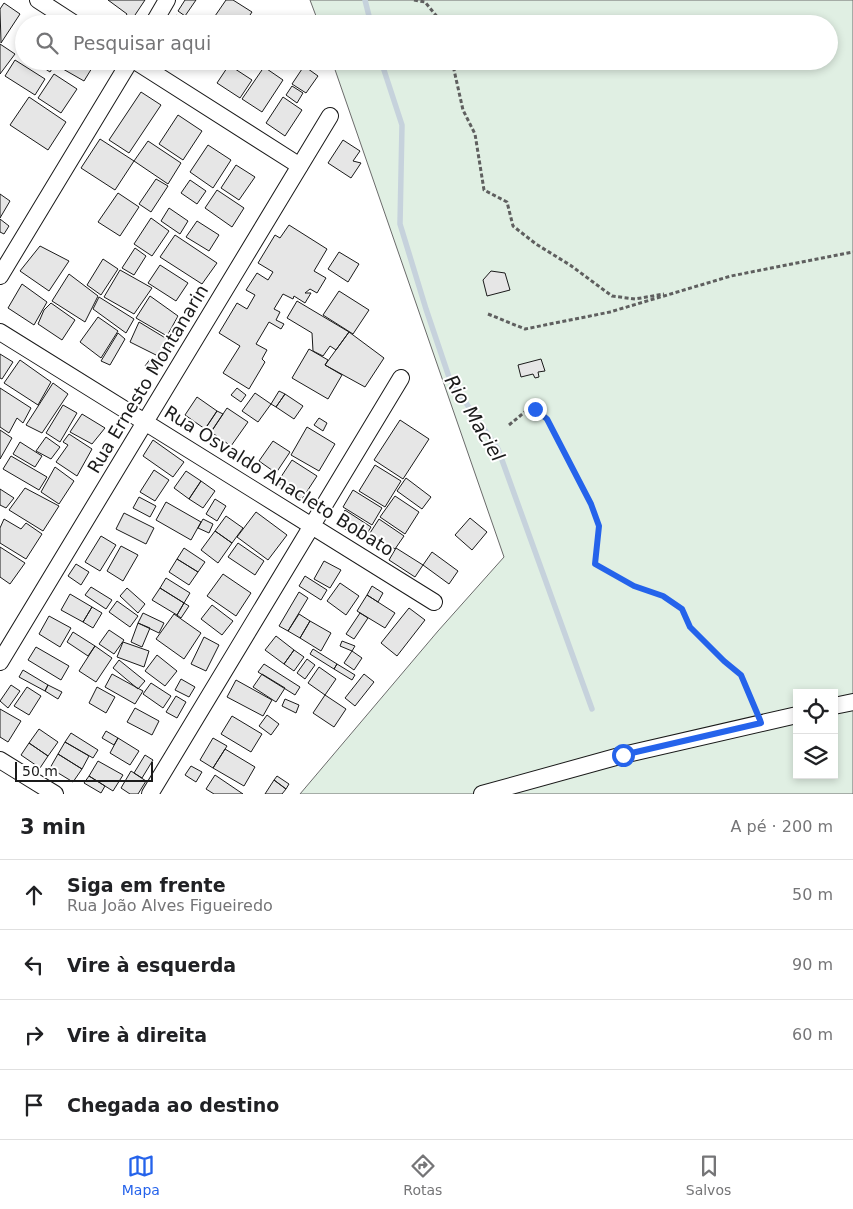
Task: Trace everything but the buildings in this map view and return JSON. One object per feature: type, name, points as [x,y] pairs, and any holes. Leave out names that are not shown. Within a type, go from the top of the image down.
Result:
[{"type":"street","points":[[38,0],[61,15]]},
{"type":"street","points":[[158,15],[167,0]]},
{"type":"street","points":[[0,276],[125,70]]},
{"type":"street","points":[[149,70],[300,166]]},
{"type":"street","name":"Rua Ernesto Montanarin","points":[[0,662],[330,116]]},
{"type":"street","name":"Rua Osvaldo Anacleto Bobato","points":[[0,332],[434,602]]},
{"type":"street","points":[[150,794],[401,378]]},
{"type":"street","points":[[838,705],[853,702]]},
{"type":"street","points":[[482,794],[623,755],[793,716]]},
{"type":"street","points":[[0,760],[55,794]]},
{"type":"path","points":[[414,0],[424,2],[435,15]]},
{"type":"path","points":[[454,70],[463,110],[475,134],[484,190],[507,202],[514,226],[536,244],[570,265],[612,296],[635,299],[680,292]]},
{"type":"path","points":[[488,314],[525,329],[610,312],[731,276],[853,252]]},
{"type":"path","points":[[509,425],[526,412],[535,409],[547,419],[591,504],[599,526],[595,564],[634,586],[663,596],[682,609],[690,627],[741,675],[761,723]]},
{"type":"green space","points":[[310,0],[853,0],[853,794],[300,794],[438,631],[504,557],[335,70],[838,70],[838,15],[316,15]]},
{"type":"waterway","name":"Rio Maciel","points":[[365,0],[369,15]]},
{"type":"waterway","name":"Rio Maciel","points":[[384,70],[402,125],[400,224],[426,309],[450,380],[498,449],[592,709]]},
{"type":"route","points":[[535,409],[547,419],[591,504],[599,526],[595,564],[634,586],[663,596],[682,609],[690,627],[741,675],[761,723],[623,755]]}]
